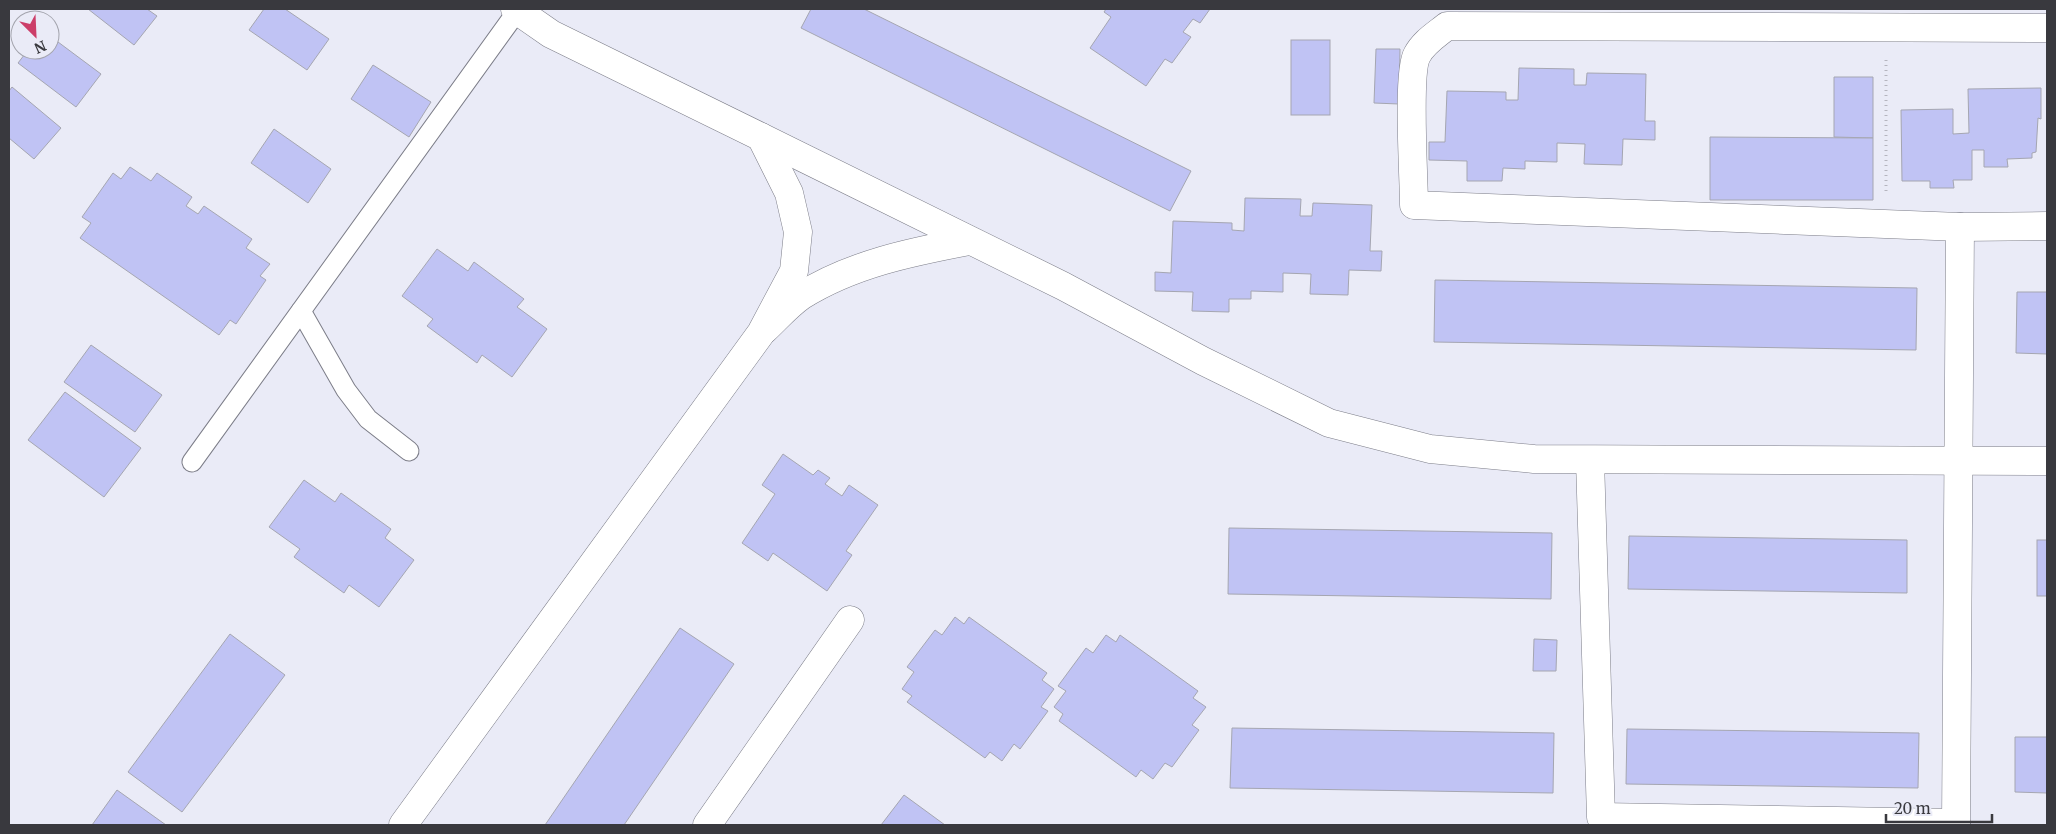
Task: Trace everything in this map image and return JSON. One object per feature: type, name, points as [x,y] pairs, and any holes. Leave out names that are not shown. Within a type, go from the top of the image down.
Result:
[{"type":"street","points":[[516,10],[551,34],[1063,286],[1203,361],[1330,423],[1430,449],[1534,460],[1958,459],[2047,461]]},
{"type":"street","points":[[2047,28],[1447,26],[1427,41],[1415,57],[1412,88],[1414,205],[1960,227],[2047,226]]},
{"type":"street","points":[[402,825],[761,333],[794,271],[798,232],[789,193],[761,136]]},
{"type":"street","points":[[1590,460],[1601,817],[1956,824],[1960,227]]},
{"type":"street","points":[[761,333],[800,297],[837,276],[905,253],[969,241]]},
{"type":"street","points":[[707,825],[850,620]]},
{"type":"lane","points":[[192,462],[516,10]]},
{"type":"lane","points":[[302,311],[346,390],[368,419],[409,451]]},
{"type":"path","points":[[1886,27],[1886,224]]},
{"type":"building","points":[[88,9],[147,9],[157,16],[134,45]]},
{"type":"building","points":[[264,9],[285,9],[329,39],[307,70],[249,30]]},
{"type":"building","points":[[811,9],[864,9],[1191,171],[1170,211],[801,28]]},
{"type":"building","points":[[1106,9],[1210,9],[1200,23],[1193,19],[1183,32],[1191,37],[1172,63],[1165,59],[1146,86],[1090,48],[1111,17],[1104,12]]},
{"type":"building","points":[[1291,40],[1330,40],[1330,115],[1291,115]]},
{"type":"building","points":[[60,43],[101,74],[76,107],[18,63],[20,60],[60,60]]},
{"type":"building","points":[[1376,49],[1400,49],[1399,104],[1374,103]]},
{"type":"building","points":[[373,65],[431,102],[409,137],[351,99]]},
{"type":"building","points":[[1519,68],[1574,69],[1574,85],[1586,85],[1587,73],[1646,74],[1645,121],[1655,121],[1655,140],[1623,139],[1622,165],[1584,164],[1585,144],[1557,143],[1557,162],[1525,161],[1525,169],[1503,168],[1502,181],[1467,181],[1467,161],[1429,160],[1429,142],[1445,142],[1447,91],[1506,92],[1506,100],[1518,100]]},
{"type":"building","points":[[1834,77],[1873,77],[1873,138],[1834,137]]},
{"type":"building","points":[[12,87],[61,128],[34,159],[9,138],[9,91]]},
{"type":"building","points":[[2041,88],[2041,119],[2038,118],[2036,152],[2032,153],[2032,158],[2007,159],[2008,167],[1984,167],[1984,150],[1972,150],[1972,180],[1953,180],[1954,188],[1930,188],[1930,181],[1902,181],[1901,110],[1953,109],[1953,134],[1969,133],[1968,89]]},
{"type":"building","points":[[274,129],[331,169],[308,203],[251,163]]},
{"type":"building","points":[[1710,137],[1873,138],[1873,200],[1710,200]]},
{"type":"building","points":[[130,167],[151,181],[157,173],[192,197],[186,206],[198,214],[204,206],[252,239],[246,248],[270,264],[260,276],[266,280],[236,324],[230,320],[219,335],[80,238],[91,223],[82,217],[113,173],[121,179]]},
{"type":"building","points":[[1245,198],[1301,199],[1300,216],[1312,216],[1313,203],[1372,205],[1370,251],[1382,251],[1381,271],[1349,270],[1348,295],[1310,294],[1311,274],[1283,273],[1283,292],[1251,291],[1251,299],[1229,299],[1229,312],[1192,311],[1193,292],[1155,291],[1155,272],[1171,273],[1173,221],[1232,223],[1232,230],[1244,231]]},
{"type":"building","points":[[437,249],[468,271],[474,262],[524,299],[517,307],[547,329],[512,377],[482,355],[477,363],[427,326],[433,319],[402,296]]},
{"type":"building","points":[[1435,280],[1917,288],[1916,350],[1434,342]]},
{"type":"building","points":[[2017,292],[2047,292],[2047,354],[2016,353]]},
{"type":"building","points":[[91,345],[162,395],[135,432],[64,382]]},
{"type":"building","points":[[65,392],[141,448],[104,497],[28,440]]},
{"type":"building","points":[[783,454],[813,475],[818,470],[830,478],[825,484],[842,496],[849,485],[878,505],[846,551],[852,555],[827,591],[773,553],[768,561],[742,543],[775,494],[762,485]]},
{"type":"building","points":[[304,480],[335,502],[341,493],[391,529],[385,538],[414,560],[379,607],[349,585],[344,593],[294,557],[300,549],[269,527]]},
{"type":"building","points":[[1229,528],[1552,533],[1551,599],[1228,594]]},
{"type":"building","points":[[1629,536],[1907,540],[1907,593],[1628,589]]},
{"type":"building","points":[[2037,540],[2047,540],[2047,596],[2037,596]]},
{"type":"building","points":[[955,617],[964,624],[969,617],[1047,673],[1042,680],[1054,689],[1041,707],[1048,711],[1020,749],[1014,744],[1002,761],[990,752],[985,758],[907,702],[912,696],[902,689],[914,672],[907,667],[935,630],[942,635]]},
{"type":"building","points":[[680,628],[734,664],[624,825],[545,825]]},
{"type":"building","points":[[230,634],[285,675],[182,812],[128,772]]},
{"type":"building","points":[[1106,635],[1116,642],[1120,635],[1198,691],[1193,698],[1206,707],[1192,725],[1199,730],[1172,767],[1165,763],[1153,779],[1141,770],[1136,777],[1059,721],[1063,714],[1054,707],[1066,691],[1058,686],[1086,648],[1093,653]]},
{"type":"building","points":[[1534,639],[1557,640],[1556,671],[1533,671]]},
{"type":"building","points":[[1232,728],[1554,733],[1553,793],[1230,788]]},
{"type":"building","points":[[1627,729],[1919,733],[1918,788],[1626,784]]},
{"type":"building","points":[[2015,737],[2047,737],[2047,793],[2015,792]]},
{"type":"building","points":[[117,790],[166,825],[92,825]]},
{"type":"building","points":[[904,795],[945,825],[881,825]]}]
